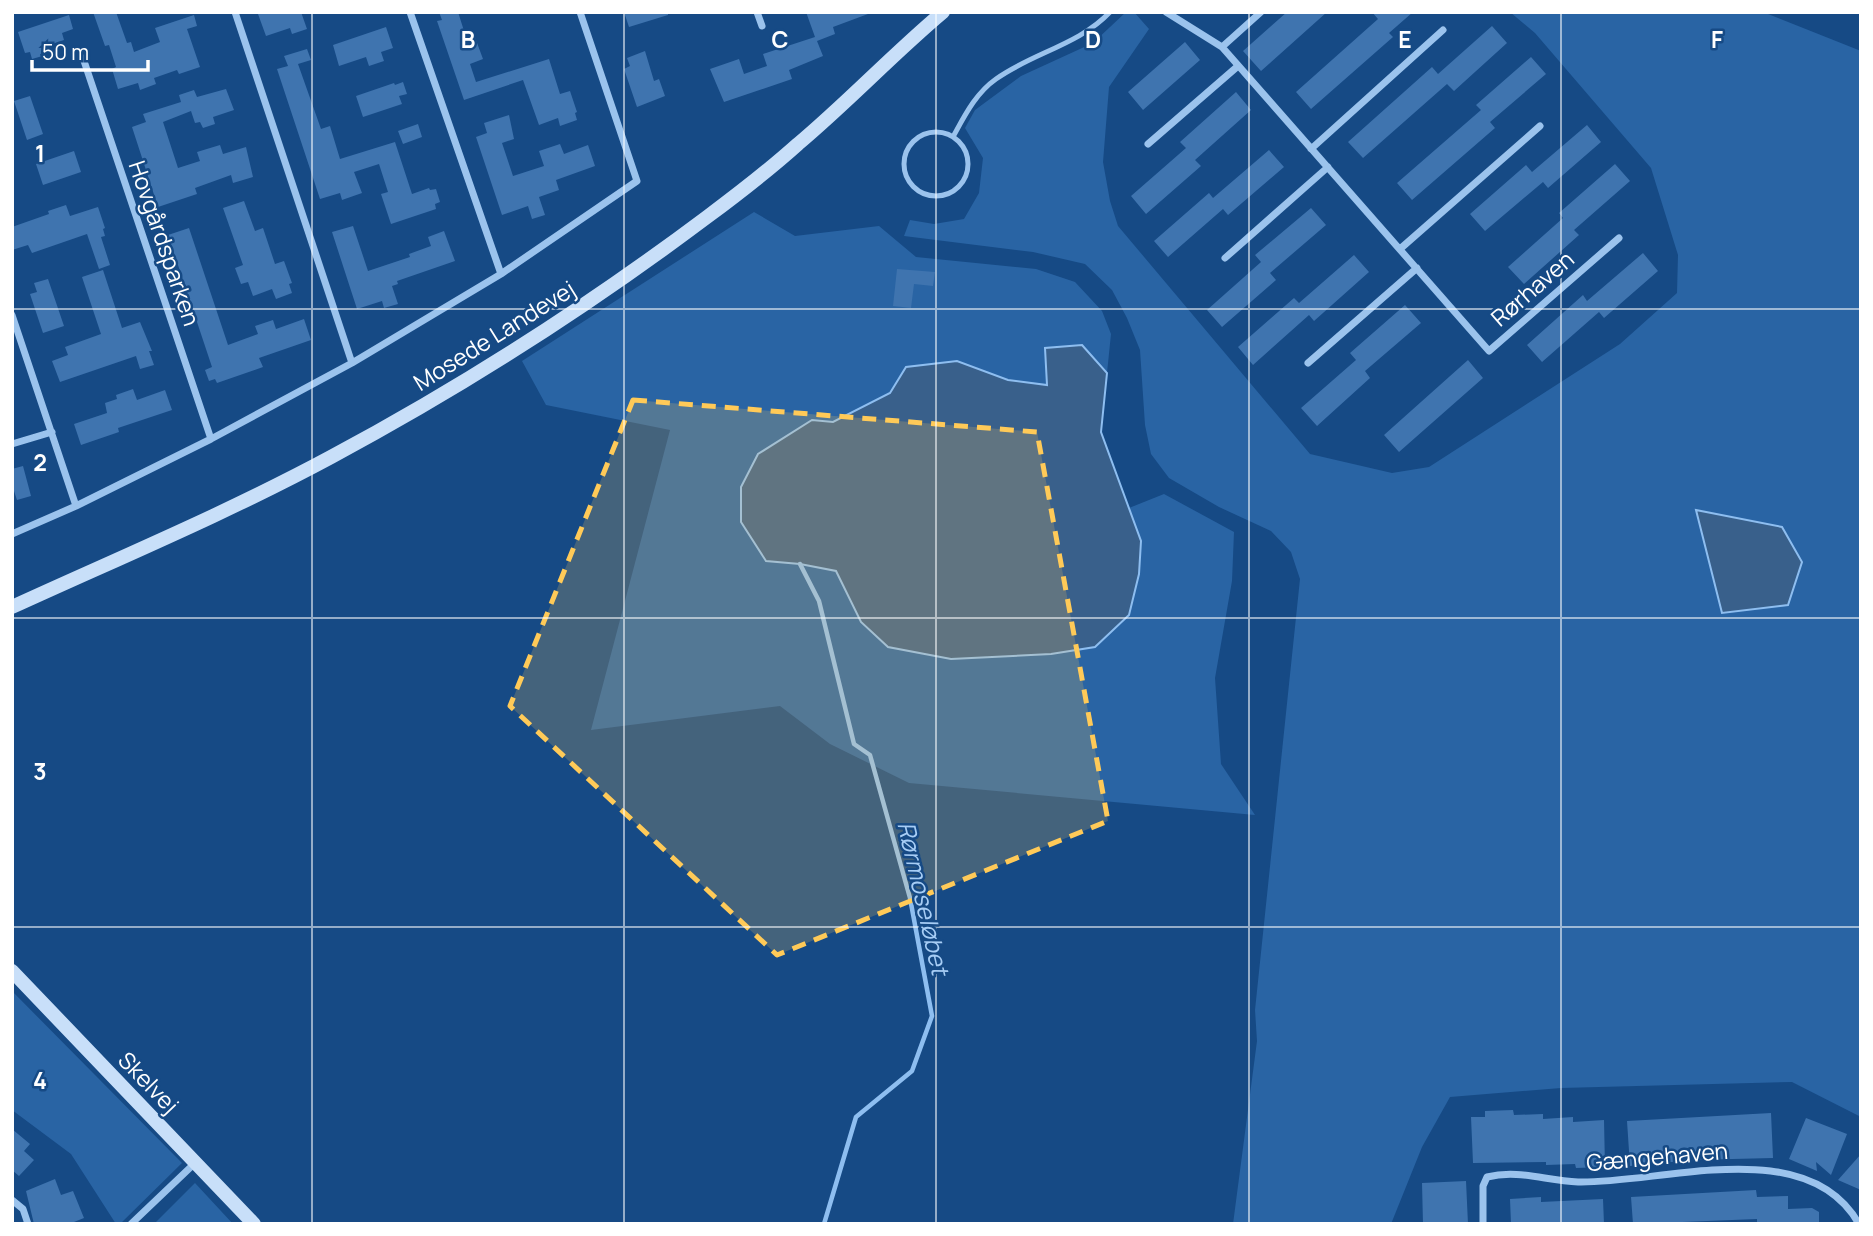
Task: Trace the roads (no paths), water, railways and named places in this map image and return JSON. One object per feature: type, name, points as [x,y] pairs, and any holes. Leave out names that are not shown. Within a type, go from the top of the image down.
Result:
[{"type":"main road","name":"Mosede Landevej","points":[[12,607],[227,509],[328,459],[427,404],[524,345],[709,216],[798,145],[943,12]]},
{"type":"main road","name":"Skelvej","points":[[12,971],[254,1224]]},
{"type":"street","points":[[235,12],[352,363]]},
{"type":"street","points":[[410,12],[501,274]]},
{"type":"street","points":[[12,534],[76,506],[211,439],[352,363],[501,274],[637,181],[580,12]]},
{"type":"street","points":[[757,12],[762,26]]},
{"type":"street","name":"Rørhaven","points":[[1166,12],[1222,47],[1489,351],[1619,237]]},
{"type":"street","points":[[1222,47],[1261,12]]},
{"type":"street","points":[[1311,149],[1443,30]]},
{"type":"street","name":"Hovgårdsparken","points":[[83,58],[211,439]]},
{"type":"street","points":[[1148,145],[1238,66]]},
{"type":"street","points":[[1399,249],[1540,126]]},
{"type":"street","points":[[1225,258],[1328,167]]},
{"type":"street","points":[[1308,363],[1417,268]]},
{"type":"street","points":[[12,315],[76,506]]},
{"type":"street","points":[[12,444],[52,432]]},
{"type":"street","points":[[131,1224],[195,1163]]},
{"type":"street","name":"Gængehaven","points":[[1483,1224],[1483,1186],[1487,1177],[1514,1173],[1577,1182],[1740,1168],[1786,1173],[1809,1180],[1837,1196],[1859,1224]]},
{"type":"street","points":[[12,1200],[23,1209],[28,1224]]},
{"type":"lane","points":[[954,135],[971,103],[995,79],[1073,39],[1110,12]]},
{"type":"lane","points":[[937,131],[954,135],[965,148],[969,164],[964,181],[952,193],[935,197],[919,192],[907,179],[903,162],[908,146],[921,134],[937,131]]},
{"type":"waterway","name":"Rørmoseløbet","points":[[800,564],[819,601],[854,744],[870,755],[910,898],[932,1016],[912,1071],[856,1117],[824,1224]]}]
